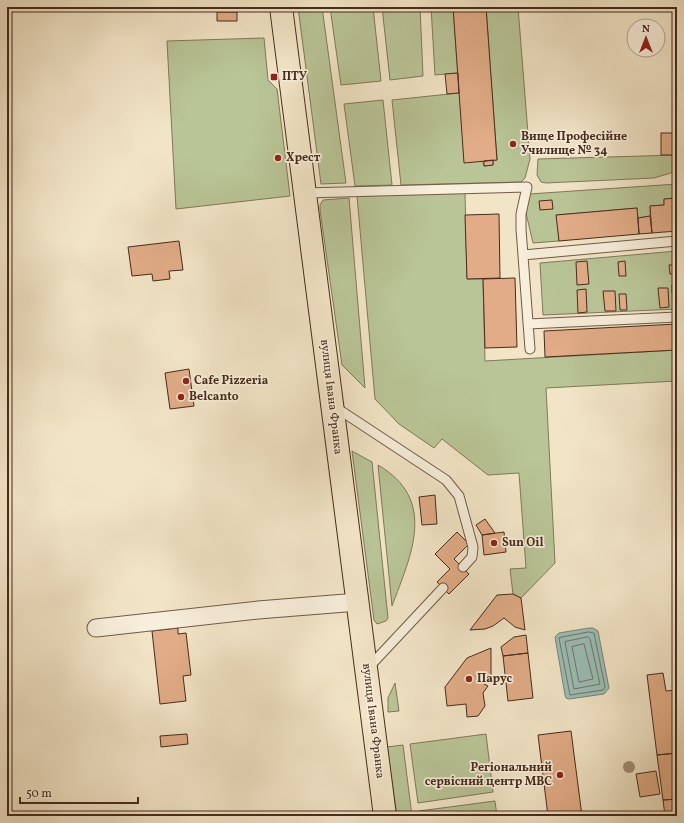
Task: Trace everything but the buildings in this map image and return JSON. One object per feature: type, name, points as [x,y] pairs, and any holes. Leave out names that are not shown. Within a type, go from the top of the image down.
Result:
[{"type":"main road","name":"вулиця Івана Франка","points":[[281,7],[385,816]]},
{"type":"street","points":[[96,628],[258,610],[358,602]]},
{"type":"lane","points":[[305,193],[527,187],[521,214],[530,349]]},
{"type":"lane","points":[[523,255],[677,242]]},
{"type":"lane","points":[[528,324],[677,317]]},
{"type":"lane","points":[[332,405],[446,480],[454,488],[463,507],[473,547],[472,557],[463,567]]},
{"type":"lane","points":[[366,670],[443,588]]},
{"type":"green space","points":[[298,7],[322,7],[346,183],[321,184]]},
{"type":"green space","points":[[330,7],[373,7],[381,81],[341,85]]},
{"type":"green space","points":[[382,7],[420,7],[423,76],[390,80]]},
{"type":"green space","points":[[431,7],[453,7],[458,73],[435,75]]},
{"type":"green space","points":[[486,7],[518,7],[530,159],[525,178],[521,182],[401,185],[392,100],[459,93],[484,166],[493,165],[493,160],[497,160]]},
{"type":"green space","points":[[264,38],[268,80],[277,89],[290,196],[176,209],[167,41]]},
{"type":"green space","points":[[383,100],[392,185],[355,186],[344,104]]},
{"type":"green space","points":[[677,155],[674,170],[671,173],[654,178],[546,183],[541,182],[537,175],[538,159]]},
{"type":"green space","points":[[677,184],[677,198],[664,199],[664,205],[650,206],[650,216],[638,218],[637,208],[557,215],[559,241],[533,243],[526,213],[529,194]]},
{"type":"green space","points":[[465,193],[467,279],[483,279],[485,361],[677,350],[677,381],[546,388],[555,563],[521,598],[513,594],[510,569],[526,568],[519,473],[488,475],[442,439],[434,448],[399,424],[375,399],[357,196]]},
{"type":"green space","points":[[349,198],[365,388],[342,365],[320,210],[320,205],[323,200]]},
{"type":"green space","points":[[677,251],[677,309],[543,315],[540,263]]},
{"type":"green space","points":[[352,451],[372,462],[388,618],[386,621],[377,624],[374,620]]},
{"type":"green space","points":[[378,465],[397,479],[408,495],[414,512],[415,530],[412,548],[392,606]]},
{"type":"green space","points":[[395,683],[399,711],[388,712],[388,698]]},
{"type":"green space","points":[[486,734],[493,792],[418,803],[410,744]]},
{"type":"green space","points":[[403,745],[412,816],[397,816],[387,747]]},
{"type":"green space","points":[[495,801],[497,816],[420,816],[419,811]]},
{"type":"water","points":[[593,628],[598,631],[609,688],[604,694],[569,699],[566,698],[565,695],[555,637],[559,633]]},
{"type":"place","name":"ПТУ","points":[[274,77]]},
{"type":"place","name":"Вище Професійне Училище № 34","points":[[513,144]]},
{"type":"place","name":"Хрест","points":[[278,158]]},
{"type":"place","name":"Cafe Pizzeria","points":[[186,381]]},
{"type":"place","name":"Belcanto","points":[[181,397]]},
{"type":"place","name":"Sun Oil","points":[[494,543]]},
{"type":"place","name":"Парус","points":[[469,679]]},
{"type":"place","name":"Регіональний сервісний центр МВС","points":[[560,775]]}]
